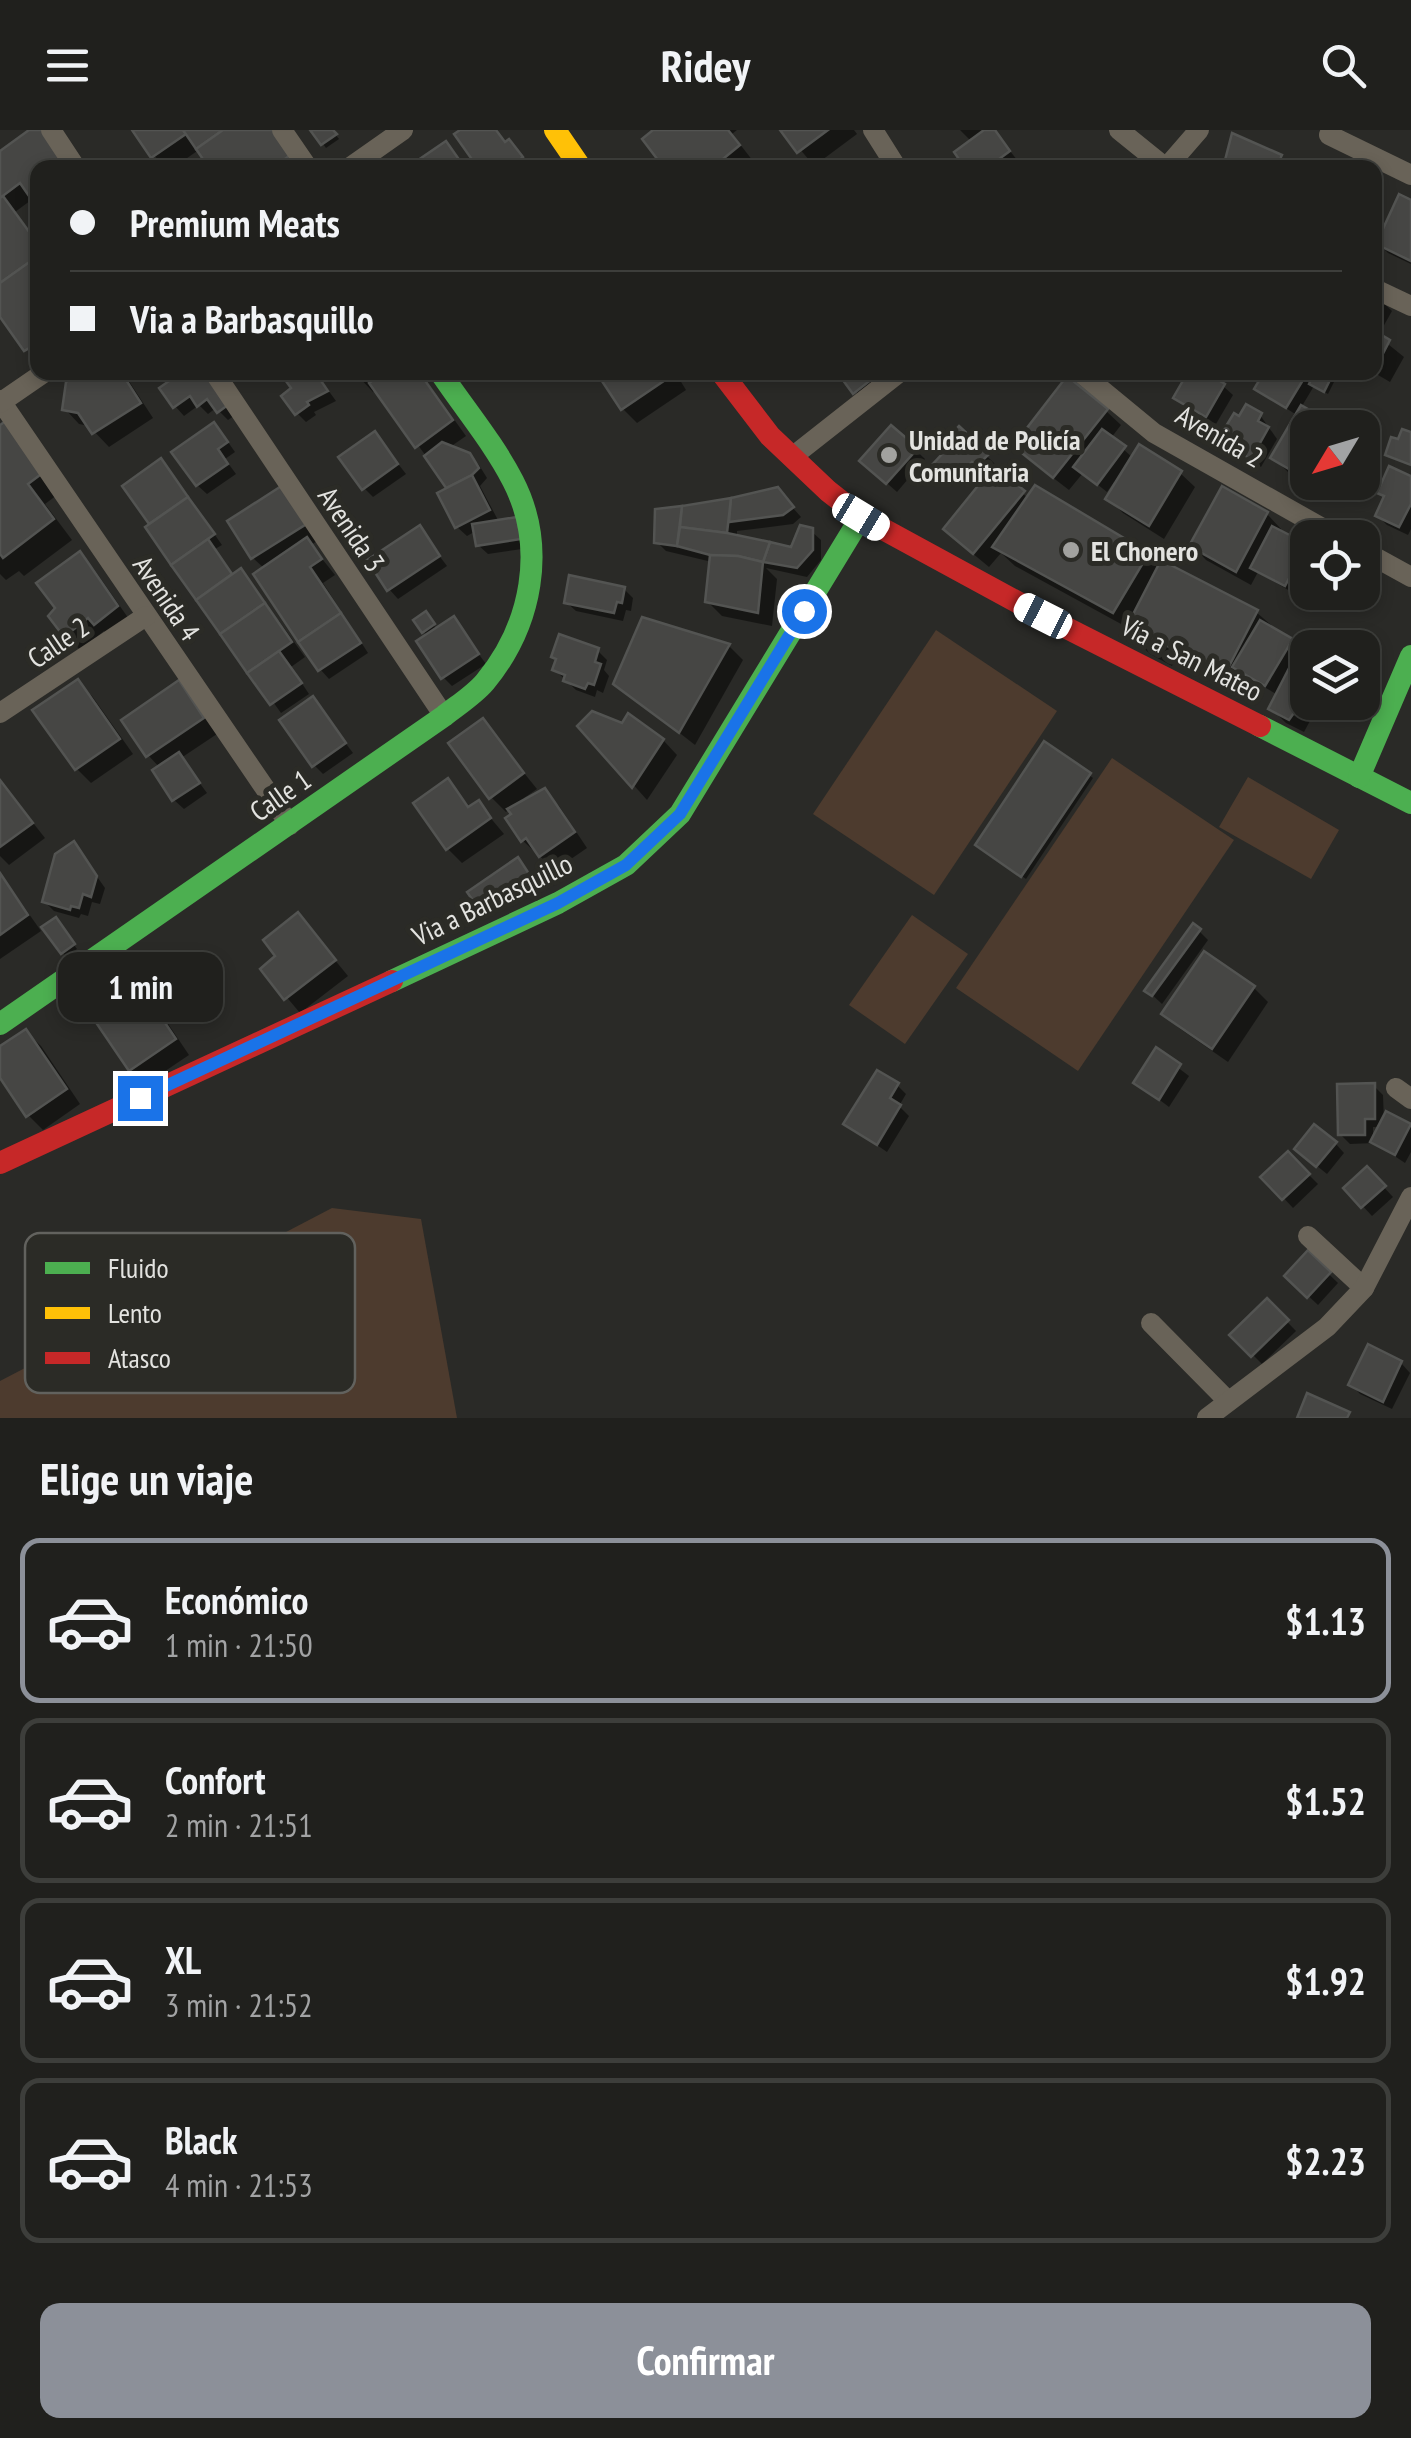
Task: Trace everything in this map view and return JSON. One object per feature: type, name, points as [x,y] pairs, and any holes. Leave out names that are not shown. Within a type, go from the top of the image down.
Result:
[{"type":"main road","points":[[556,130],[577,160]]},
{"type":"main road","name":"Calle 1","points":[[0,1024],[444,716],[484,684],[511,647],[526,615],[532,568],[530,530],[515,484],[445,380]]},
{"type":"main road","name":"Vía a San Mateo","points":[[727,380],[770,436],[861,517],[1008,598],[1411,803]]},
{"type":"main road","name":"Via a Barbasquillo","points":[[0,1163],[558,903],[626,865],[680,814],[861,517]]},
{"type":"main road","points":[[1359,777],[1411,656]]},
{"type":"street","points":[[51,130],[71,160]]},
{"type":"street","points":[[282,130],[303,160]]},
{"type":"street","points":[[360,160],[403,130]]},
{"type":"street","points":[[872,130],[893,160]]},
{"type":"street","points":[[1119,130],[1156,160]]},
{"type":"street","points":[[1173,160],[1199,130]]},
{"type":"street","points":[[1331,130],[1329,135],[1380,160]]},
{"type":"street","points":[[1382,161],[1411,175]]},
{"type":"street","points":[[1382,292],[1411,306]]},
{"type":"street","points":[[0,402],[33,380]]},
{"type":"street","name":"Avenida 3","points":[[219,380],[444,716]]},
{"type":"street","points":[[792,458],[890,380]]},
{"type":"street","name":"Avenida 2","points":[[1090,380],[1154,433],[1308,520]]},
{"type":"street","name":"Avenida 4","points":[[0,402],[290,826]]},
{"type":"street","points":[[1380,560],[1411,577]]},
{"type":"street","name":"Calle 2","points":[[0,713],[146,616]]},
{"type":"street","points":[[1207,1418],[1280,1366],[1364,1288],[1411,1198]]},
{"type":"street","points":[[1308,1236],[1364,1288]]},
{"type":"street","points":[[1151,1323],[1228,1400]]},
{"type":"shaded area","points":[[936,630],[1057,711],[934,895],[813,814]]},
{"type":"shaded area","points":[[1112,758],[1234,840],[1078,1071],[956,988]]},
{"type":"shaded area","points":[[1248,777],[1339,830],[1311,879],[1219,827]]},
{"type":"shaded area","points":[[912,915],[968,954],[905,1044],[849,1005]]},
{"type":"shaded area","points":[[332,1208],[421,1219],[457,1418],[0,1418],[0,1381],[25,1368],[25,1393],[355,1393],[355,1233],[284,1233]]},
{"type":"building","points":[[29,130],[49,130],[64,160],[30,160],[30,195],[20,183],[0,198],[0,151]]},
{"type":"building","points":[[132,130],[183,130],[186,134],[151,158]]},
{"type":"building","points":[[183,130],[223,130],[196,149]]},
{"type":"building","points":[[223,130],[276,130],[292,154],[283,160],[204,160],[196,149]]},
{"type":"building","points":[[310,130],[333,130],[337,134],[321,145]]},
{"type":"building","points":[[460,130],[496,130],[523,157],[472,160],[454,134]]},
{"type":"building","points":[[653,130],[728,130],[740,145],[722,160],[658,160],[642,139]]},
{"type":"building","points":[[780,130],[828,130],[797,153]]},
{"type":"building","points":[[984,130],[995,130],[1010,151],[998,160],[960,160],[954,152]]},
{"type":"building","points":[[1232,133],[1282,155],[1280,160],[1225,160]]},
{"type":"building","points":[[446,141],[459,160],[418,160]]},
{"type":"building","points":[[1399,194],[1411,200],[1411,261],[1382,247],[1382,231]]},
{"type":"building","points":[[3,196],[30,233],[30,262],[0,283]]},
{"type":"building","points":[[30,262],[30,348],[24,351],[0,317],[0,283]]},
{"type":"building","points":[[1382,335],[1390,340],[1382,355]]},
{"type":"building","points":[[126,380],[141,403],[92,434],[78,413],[62,410],[66,382]]},
{"type":"building","points":[[170,380],[217,380],[232,402],[217,413],[207,399],[197,407],[190,396],[173,408],[159,388]]},
{"type":"building","points":[[285,380],[320,380],[328,391],[307,402],[309,405],[295,415],[281,396],[291,388]]},
{"type":"building","points":[[425,380],[453,420],[415,448],[369,383]]},
{"type":"building","points":[[601,380],[665,380],[621,410]]},
{"type":"building","points":[[843,380],[871,380],[853,394]]},
{"type":"building","points":[[1064,380],[1072,380],[1108,409],[1053,478],[1013,446]]},
{"type":"building","points":[[1183,380],[1218,380],[1225,384],[1206,417],[1173,398]]},
{"type":"building","points":[[1259,380],[1303,380],[1286,408],[1254,389]]},
{"type":"building","points":[[1311,380],[1330,380],[1324,392],[1309,384]]},
{"type":"building","points":[[1246,404],[1262,413],[1258,421],[1269,427],[1251,459],[1223,443],[1228,434],[1223,431],[1234,413],[1239,416]]},
{"type":"building","points":[[6,421],[44,472],[28,484],[54,519],[3,558],[0,425]]},
{"type":"building","points":[[214,422],[228,442],[218,449],[228,464],[196,486],[171,452]]},
{"type":"building","points":[[1290,424],[1290,470],[1270,458]]},
{"type":"building","name":"Unidad de Policía Comunitaria","points":[[891,425],[918,448],[886,484],[859,461]]},
{"type":"building","points":[[959,426],[989,454],[977,466],[972,462],[961,473],[954,467],[945,477],[932,465],[942,454],[937,449]]},
{"type":"building","points":[[1102,429],[1126,446],[1097,485],[1073,467]]},
{"type":"building","points":[[1402,429],[1411,432],[1411,465],[1385,455],[1391,437],[1398,439]]},
{"type":"building","points":[[375,431],[398,464],[362,490],[338,457]]},
{"type":"building","points":[[442,442],[470,453],[479,468],[446,488],[424,456]]},
{"type":"building","points":[[1139,444],[1182,471],[1149,526],[1105,499]]},
{"type":"building","points":[[161,458],[188,497],[149,524],[122,486]]},
{"type":"building","points":[[994,466],[1025,491],[973,554],[943,529]]},
{"type":"building","points":[[1389,466],[1411,476],[1411,504],[1399,527],[1375,516],[1384,496],[1380,494]]},
{"type":"building","points":[[472,475],[490,510],[455,528],[437,493]]},
{"type":"building","points":[[283,485],[308,523],[251,559],[227,521]]},
{"type":"building","name":"El Chonero","points":[[1035,485],[1149,553],[1113,613],[992,547]]},
{"type":"building","points":[[1222,486],[1268,512],[1236,572],[1189,546]]},
{"type":"building","points":[[778,487],[794,507],[783,515],[729,522],[731,498]]},
{"type":"building","points":[[188,497],[215,534],[171,565],[145,527]]},
{"type":"building","points":[[731,498],[727,533],[680,527],[682,506]]},
{"type":"building","points":[[682,506],[677,546],[654,543],[655,509]]},
{"type":"building","points":[[517,517],[521,539],[476,546],[472,524]]},
{"type":"building","points":[[420,525],[440,556],[387,591],[367,560]]},
{"type":"building","points":[[800,525],[813,528],[813,550],[797,568],[763,562],[770,542],[791,547]]},
{"type":"building","points":[[1272,526],[1290,535],[1290,576],[1285,586],[1250,568]]},
{"type":"building","points":[[680,527],[770,542],[763,562],[710,555],[677,546]]},
{"type":"building","points":[[307,537],[322,559],[310,567],[341,613],[298,642],[253,574]]},
{"type":"building","points":[[208,539],[232,574],[196,600],[171,565]]},
{"type":"building","points":[[80,551],[118,606],[94,625],[88,618],[64,637],[48,616],[55,608],[36,583]]},
{"type":"building","points":[[710,555],[763,562],[758,613],[705,602]]},
{"type":"building","points":[[1161,560],[1258,610],[1224,676],[1156,640],[1152,648],[1127,635],[1131,626],[1128,624]]},
{"type":"building","points":[[241,568],[265,603],[220,634],[196,600]]},
{"type":"building","points":[[569,575],[625,587],[622,603],[617,602],[614,613],[564,603]]},
{"type":"building","points":[[265,603],[292,642],[247,673],[220,634]]},
{"type":"building","points":[[426,611],[435,624],[422,633],[413,620]]},
{"type":"building","points":[[341,613],[361,643],[318,671],[298,642]]},
{"type":"building","points":[[454,616],[479,654],[441,679],[416,641]]},
{"type":"building","points":[[642,617],[730,644],[679,733],[613,684]]},
{"type":"building","points":[[1260,620],[1290,637],[1290,644],[1265,686],[1232,667]]},
{"type":"building","points":[[559,634],[599,648],[595,662],[601,664],[594,685],[588,683],[585,689],[563,681],[565,675],[552,670],[556,659],[551,657]]},
{"type":"building","points":[[279,651],[302,683],[270,705],[247,673]]},
{"type":"building","points":[[1290,666],[1290,719],[1268,709]]},
{"type":"building","points":[[78,679],[120,739],[75,770],[32,710]]},
{"type":"building","points":[[179,680],[204,718],[146,757],[121,720]]},
{"type":"building","points":[[313,696],[346,743],[312,767],[279,720]]},
{"type":"building","points":[[592,711],[622,723],[628,713],[664,739],[632,788],[577,726]]},
{"type":"building","points":[[483,718],[524,773],[489,799],[448,743]]},
{"type":"building","points":[[1044,741],[1091,773],[1021,877],[975,845]]},
{"type":"building","points":[[179,752],[200,783],[172,801],[152,770]]},
{"type":"building","points":[[448,778],[468,807],[479,800],[491,818],[446,850],[413,803]]},
{"type":"building","points":[[0,780],[33,823],[0,847]]},
{"type":"building","points":[[545,788],[575,832],[539,857],[526,838],[521,842],[505,818],[511,814],[507,809]]},
{"type":"building","points":[[74,841],[97,876],[91,897],[83,894],[79,908],[71,906],[70,910],[42,902],[55,854]]},
{"type":"building","points":[[518,857],[533,880],[476,905],[467,892]]},
{"type":"building","points":[[0,873],[28,915],[0,935]]},
{"type":"building","points":[[298,912],[336,960],[284,1000],[260,969],[275,956],[263,940]]},
{"type":"building","points":[[56,917],[75,944],[61,954],[41,927]]},
{"type":"building","points":[[1193,923],[1201,929],[1152,996],[1144,991]]},
{"type":"building","points":[[1204,951],[1255,986],[1212,1049],[1161,1014]]},
{"type":"building","points":[[126,965],[176,1039],[129,1071],[78,996]]},
{"type":"building","points":[[26,1029],[67,1089],[26,1117],[0,1078],[0,1046]]},
{"type":"building","points":[[1156,1047],[1181,1064],[1159,1100],[1133,1083]]},
{"type":"building","points":[[877,1070],[899,1083],[890,1098],[901,1105],[877,1145],[843,1124]]},
{"type":"building","points":[[1375,1083],[1375,1119],[1365,1119],[1365,1135],[1338,1135],[1337,1084]]},
{"type":"building","points":[[1386,1111],[1411,1124],[1395,1155],[1370,1142]]},
{"type":"building","points":[[1314,1124],[1337,1142],[1316,1167],[1294,1149]]},
{"type":"building","points":[[1288,1151],[1310,1174],[1282,1200],[1260,1177]]},
{"type":"building","points":[[1367,1166],[1386,1186],[1361,1208],[1343,1188]]},
{"type":"building","points":[[1308,1250],[1331,1272],[1307,1298],[1284,1276]]},
{"type":"building","points":[[1267,1298],[1289,1320],[1251,1357],[1229,1335]]},
{"type":"building","points":[[1368,1344],[1402,1361],[1383,1402],[1348,1385]]},
{"type":"building","points":[[1307,1393],[1350,1412],[1347,1418],[1297,1418]]},
{"type":"traffic: fast","points":[[0,1024],[444,716],[481,687],[501,660],[514,636],[529,585],[530,532],[513,481],[446,380]]},
{"type":"traffic: fast","points":[[392,981],[558,903],[626,865],[680,814],[861,517]]},
{"type":"traffic: fast","points":[[1359,777],[1411,656]]},
{"type":"traffic: fast","points":[[1260,726],[1411,803]]},
{"type":"traffic: slow","points":[[555,130],[576,160]]},
{"type":"traffic: jam","points":[[727,380],[770,436],[861,517],[1043,616],[1260,726]]},
{"type":"traffic: jam","points":[[0,1163],[392,981]]},
{"type":"place","name":"Unidad de Policía Comunitaria","points":[[889,455]]},
{"type":"place","name":"El Chonero","points":[[1071,550]]},
{"type":"route","points":[[140,1098],[558,903],[626,865],[680,814],[804,611]]}]
